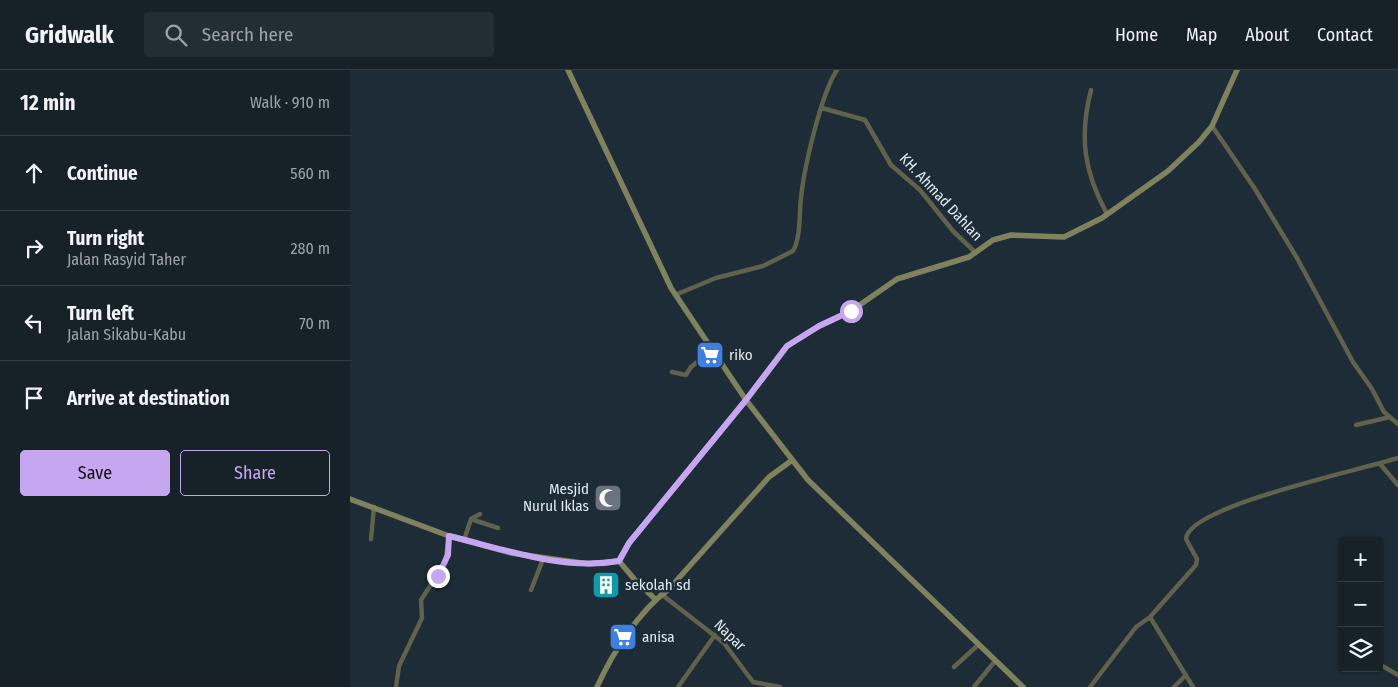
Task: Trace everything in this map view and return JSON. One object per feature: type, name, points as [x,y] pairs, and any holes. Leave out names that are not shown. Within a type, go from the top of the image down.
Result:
[{"type":"street","points":[[568,70],[675,295],[746,400],[791,462],[978,646],[1023,687]]},
{"type":"street","points":[[675,295],[716,278],[763,266],[793,251],[805,174],[822,108],[831,80],[837,70]]},
{"type":"street","points":[[619,561],[629,543],[746,400],[782,352],[796,339],[851,311],[897,279],[959,261],[976,253],[993,240],[1012,236],[1064,237],[1087,227],[1168,171],[1212,126],[1237,70]]},
{"type":"street","points":[[1091,90],[1085,115],[1084,157],[1094,189],[1107,214]]},
{"type":"street","name":"KH. Ahmad Dahlan","points":[[822,108],[865,120],[891,166],[920,190],[952,231],[976,253]]},
{"type":"street","points":[[1212,126],[1288,242],[1353,362],[1372,389],[1384,412],[1398,424]]},
{"type":"street","points":[[672,372],[686,375],[691,367],[712,350]]},
{"type":"street","points":[[1356,425],[1390,417]]},
{"type":"street","points":[[1091,686],[1136,627],[1150,617],[1196,565],[1197,559],[1186,539],[1191,528],[1234,505],[1398,458]]},
{"type":"street","points":[[597,687],[626,638],[655,599],[705,550],[769,477],[791,462]]},
{"type":"street","points":[[1380,464],[1398,485]]},
{"type":"street","points":[[350,499],[449,536],[511,553],[589,564],[619,561]]},
{"type":"street","points":[[371,539],[374,507]]},
{"type":"street","points":[[464,540],[472,519],[480,514]]},
{"type":"street","points":[[472,519],[498,528]]},
{"type":"street","points":[[396,687],[399,666],[422,618],[421,600],[445,563],[449,536]]},
{"type":"street","points":[[531,590],[543,558]]},
{"type":"street","points":[[619,561],[634,580],[655,599]]},
{"type":"street","name":"Napar","points":[[661,594],[714,635],[735,656],[753,682],[780,687]]},
{"type":"street","points":[[1150,617],[1193,687]]},
{"type":"street","points":[[678,687],[714,635]]},
{"type":"street","points":[[954,667],[978,646]]},
{"type":"street","points":[[974,687],[995,661]]},
{"type":"street","points":[[1383,666],[1398,675]]},
{"type":"street","points":[[1174,687],[1185,676]]},
{"type":"place","name":"riko","points":[[710,355]]},
{"type":"place","name":"Mesjid Nurul Iklas","points":[[608,498]]},
{"type":"place","name":"sekolah sd","points":[[606,585]]},
{"type":"place","name":"anisa","points":[[623,637]]},
{"type":"route","points":[[438,576],[448,555],[449,536],[528,557],[589,564],[605,564],[619,561],[629,543],[746,400],[787,346],[804,334],[851,311]]}]
